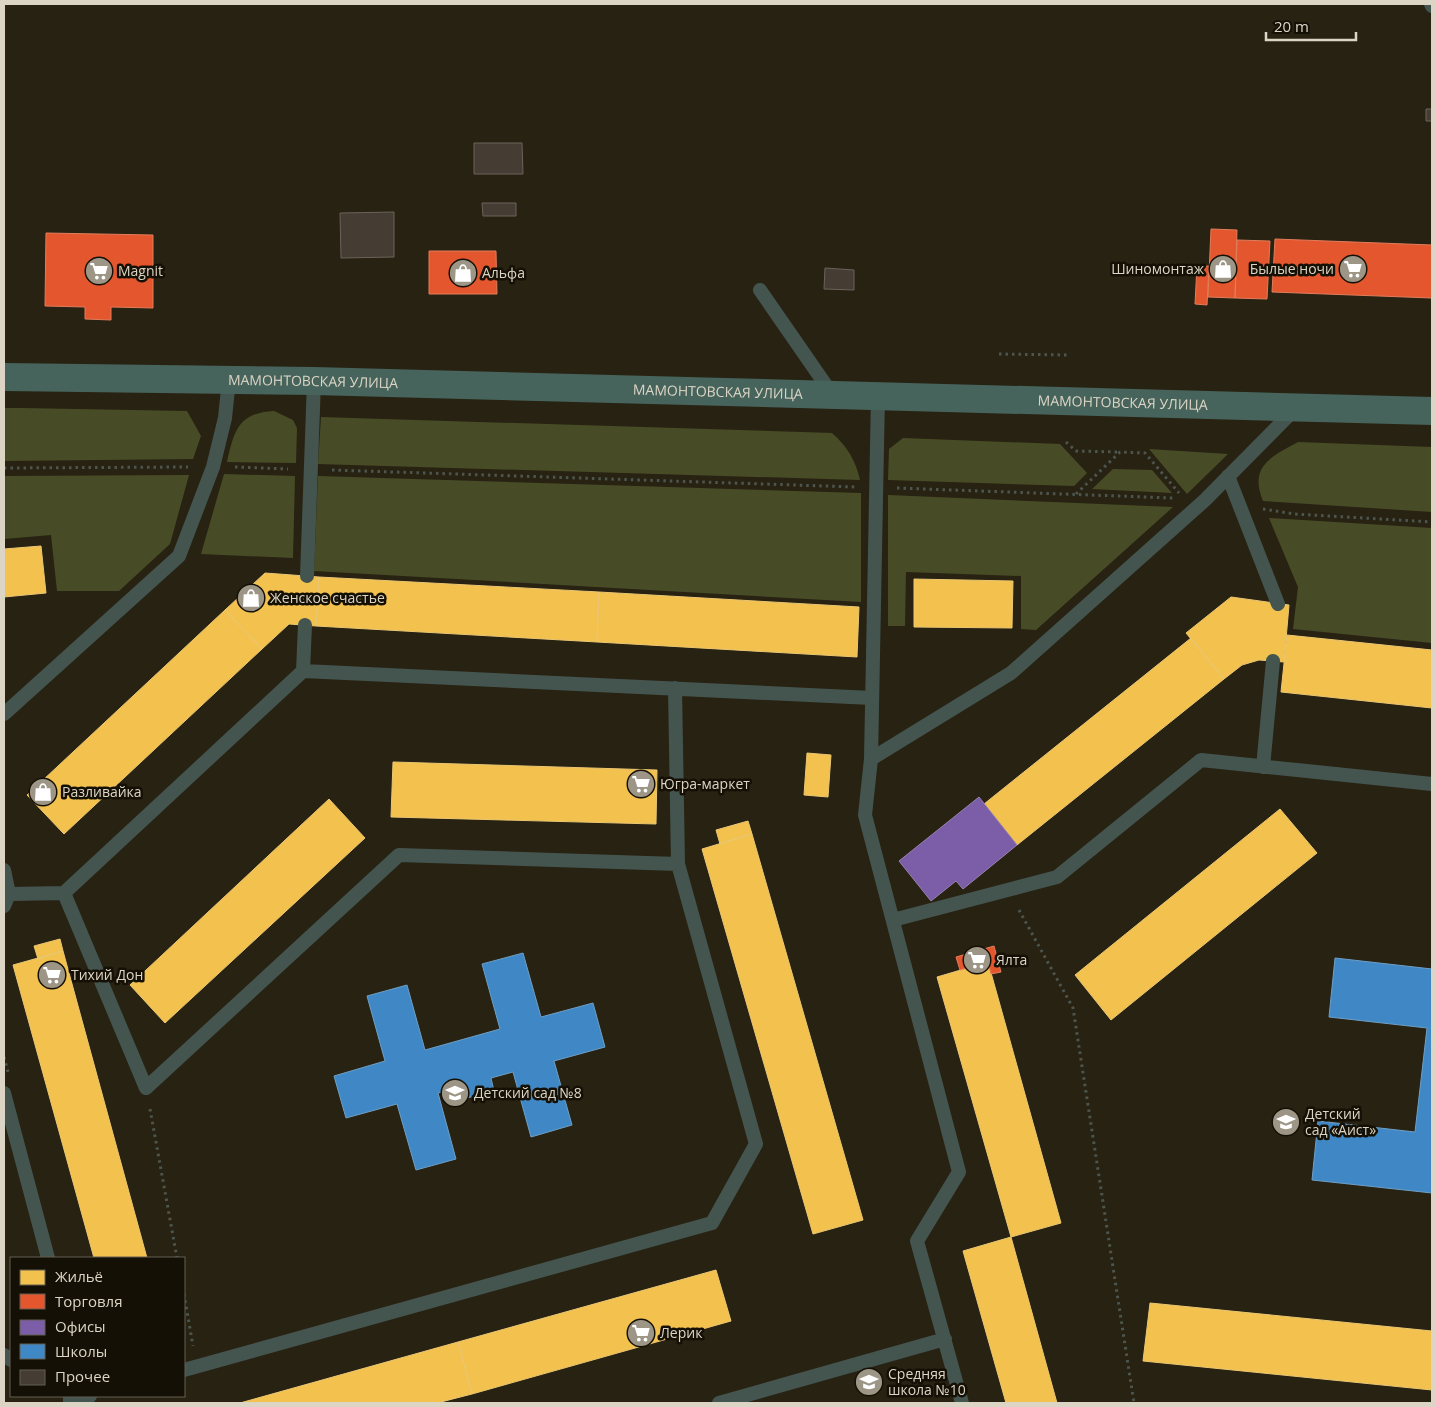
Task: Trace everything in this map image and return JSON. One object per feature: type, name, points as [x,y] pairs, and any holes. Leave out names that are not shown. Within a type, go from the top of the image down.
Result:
[{"type":"main road","name":"МАМОНТОВСКАЯ УЛИЦА","points":[[4,376],[314,381],[1432,411]]},
{"type":"lane","points":[[760,290],[832,394]]},
{"type":"lane","points":[[4,714],[179,556],[213,467],[224,418],[229,379]]},
{"type":"lane","points":[[307,576],[314,381]]},
{"type":"lane","points":[[878,395],[871,759],[865,815],[959,1172],[917,1241],[962,1403]]},
{"type":"lane","points":[[871,759],[1011,673],[1205,500],[1297,407]]},
{"type":"lane","points":[[1228,476],[1278,604]]},
{"type":"lane","points":[[4,870],[6,900],[64,893],[303,671],[305,625]]},
{"type":"lane","points":[[1263,767],[1273,661]]},
{"type":"lane","points":[[303,671],[872,698]]},
{"type":"lane","points":[[190,1368],[712,1223],[756,1144],[678,864],[675,688]]},
{"type":"lane","points":[[893,920],[1057,877],[1201,760],[1432,784]]},
{"type":"lane","points":[[64,893],[146,1088],[399,855],[678,864]]},
{"type":"lane","points":[[4,1093],[48,1257]]},
{"type":"lane","points":[[719,1403],[945,1339]]},
{"type":"lane","points":[[68,1399],[83,1397]]},
{"type":"path","points":[[999,354],[1068,355]]},
{"type":"path","points":[[1066,442],[1076,451],[1145,453],[1184,499]]},
{"type":"path","points":[[1076,494],[1120,452]]},
{"type":"path","points":[[4,468],[213,467],[312,469],[875,487],[1205,500]]},
{"type":"path","points":[[1240,505],[1295,514],[1432,522]]},
{"type":"path","points":[[1008,890],[1073,1008],[1134,1403]]},
{"type":"path","points":[[146,1088],[177,1257]]},
{"type":"path","points":[[185,1306],[190,1368]]},
{"type":"green space","points":[[4,408],[187,411],[201,436],[193,459],[4,461]]},
{"type":"green space","points":[[274,411],[293,420],[297,428],[296,463],[227,462],[235,433],[245,420],[252,415]]},
{"type":"green space","points":[[321,417],[832,433],[850,454],[860,480],[318,464]]},
{"type":"green space","points":[[903,438],[1060,444],[1087,473],[1074,486],[888,480],[889,449]]},
{"type":"green space","points":[[1298,442],[1432,447],[1432,512],[1263,501],[1259,489],[1259,480],[1265,464],[1271,458]]},
{"type":"green space","points":[[1149,449],[1228,454],[1187,494]]},
{"type":"green space","points":[[1113,469],[1152,470],[1172,493],[1092,489]]},
{"type":"green space","points":[[224,474],[295,476],[293,558],[201,554]]},
{"type":"green space","points":[[189,475],[170,544],[119,591],[57,591],[51,535],[4,539],[4,476]]},
{"type":"green space","points":[[318,476],[861,493],[861,602],[314,571]]},
{"type":"green space","points":[[888,495],[1173,507],[1036,630],[1021,629],[1021,576],[906,572],[905,626],[888,626]]},
{"type":"green space","points":[[1269,518],[1432,528],[1432,643],[1293,629],[1298,587]]},
{"type":"building: Жильё","points":[[41,546],[46,593],[4,597],[4,549]]},
{"type":"building: Жильё","points":[[265,573],[319,577],[316,626],[289,624],[262,649],[225,610]]},
{"type":"building: Жильё","points":[[319,577],[599,592],[597,642],[316,626]]},
{"type":"building: Жильё","points":[[914,579],[1013,581],[1012,628],[914,627]]},
{"type":"building: Жильё","points":[[599,592],[859,607],[857,657],[597,642]]},
{"type":"building: Жильё","points":[[1231,597],[1289,605],[1284,662],[1259,660],[1242,665],[1224,679],[1186,633]]},
{"type":"building: Жильё","points":[[225,610],[262,649],[64,834],[27,795]]},
{"type":"building: Жильё","points":[[1287,635],[1432,650],[1432,708],[1281,692]]},
{"type":"building: Жильё","points":[[1191,638],[1224,679],[1017,845],[984,804]]},
{"type":"building: Жильё","points":[[807,753],[831,755],[828,797],[804,795]]},
{"type":"building: Жильё","points":[[393,762],[657,770],[656,824],[391,817]]},
{"type":"building: Жильё","points":[[329,799],[365,838],[165,1023],[130,985]]},
{"type":"building: Жильё","points":[[1280,809],[1317,853],[1111,1020],[1075,975]]},
{"type":"building: Жильё","points":[[748,821],[752,834],[720,844],[716,830]]},
{"type":"building: Жильё","points":[[752,834],[863,1220],[813,1234],[702,849]]},
{"type":"building: Жильё","points":[[60,939],[63,951],[38,959],[34,946]]},
{"type":"building: Жильё","points":[[63,951],[147,1257],[94,1257],[13,965]]},
{"type":"building: Жильё","points":[[988,962],[1061,1223],[1011,1237],[937,977]]},
{"type":"building: Жильё","points":[[1011,1237],[1057,1403],[1006,1403],[963,1251]]},
{"type":"building: Жильё","points":[[716,1270],[731,1321],[472,1394],[458,1342]]},
{"type":"building: Жильё","points":[[1150,1303],[1432,1331],[1432,1390],[1143,1361]]},
{"type":"building: Жильё","points":[[458,1342],[472,1394],[437,1403],[240,1403]]},
{"type":"building: Торговля","name":"Шиномонтаж","points":[[1211,229],[1237,230],[1235,298],[1208,297]]},
{"type":"building: Торговля","name":"Magnit","points":[[46,233],[153,235],[153,308],[111,307],[111,320],[85,319],[85,307],[45,306]]},
{"type":"building: Торговля","name":"Былые ночи","points":[[1275,239],[1432,245],[1432,298],[1272,292]]},
{"type":"building: Торговля","points":[[1237,240],[1270,241],[1267,299],[1235,298]]},
{"type":"building: Торговля","name":"Альфа","points":[[429,251],[496,251],[497,294],[429,294]]},
{"type":"building: Торговля","points":[[1197,266],[1209,266],[1207,305],[1195,304]]},
{"type":"building: Торговля","name":"Ялта","points":[[994,946],[1001,972],[991,974],[988,962],[960,970],[956,957]]},
{"type":"building: Офисы","points":[[979,797],[1017,845],[963,889],[956,881],[931,901],[899,861]]},
{"type":"building: Школы","points":[[523,953],[541,1017],[593,1003],[605,1047],[554,1061],[572,1125],[531,1137],[513,1072],[491,1078],[494,1091],[463,1099],[460,1087],[438,1093],[456,1159],[416,1170],[397,1104],[346,1118],[334,1076],[385,1061],[367,996],[407,985],[425,1050],[500,1029],[482,964]]},
{"type":"building: Школы","points":[[1335,958],[1432,969],[1432,1193],[1312,1180],[1318,1121],[1415,1132],[1427,1028],[1329,1017]]},
{"type":"building: Прочее","points":[[1426,109],[1432,109],[1432,121],[1426,121]]},
{"type":"building: Прочее","points":[[474,143],[522,143],[523,174],[474,174]]},
{"type":"building: Прочее","points":[[482,203],[516,203],[516,216],[483,216]]},
{"type":"building: Прочее","points":[[394,212],[394,257],[341,258],[340,213]]},
{"type":"building: Прочее","points":[[825,268],[854,270],[854,290],[824,289]]},
{"type":"place","name":"Шиномонтаж","points":[[1223,269]]},
{"type":"place","name":"Былые ночи","points":[[1353,269]]},
{"type":"place","name":"Magnit","points":[[99,271]]},
{"type":"place","name":"Альфа","points":[[463,273]]},
{"type":"place","name":"Женское счастье","points":[[251,598]]},
{"type":"place","name":"Югра-маркет","points":[[641,784]]},
{"type":"place","name":"Разливайка","points":[[43,792]]},
{"type":"place","name":"Ялта","points":[[977,960]]},
{"type":"place","name":"Тихий Дон","points":[[52,975]]},
{"type":"place","name":"Детский сад №8","points":[[455,1093]]},
{"type":"place","name":"Детский сад «Аист»","points":[[1286,1122]]},
{"type":"place","name":"Лерик","points":[[641,1333]]},
{"type":"place","name":"Средняя школа №10","points":[[869,1382]]}]
